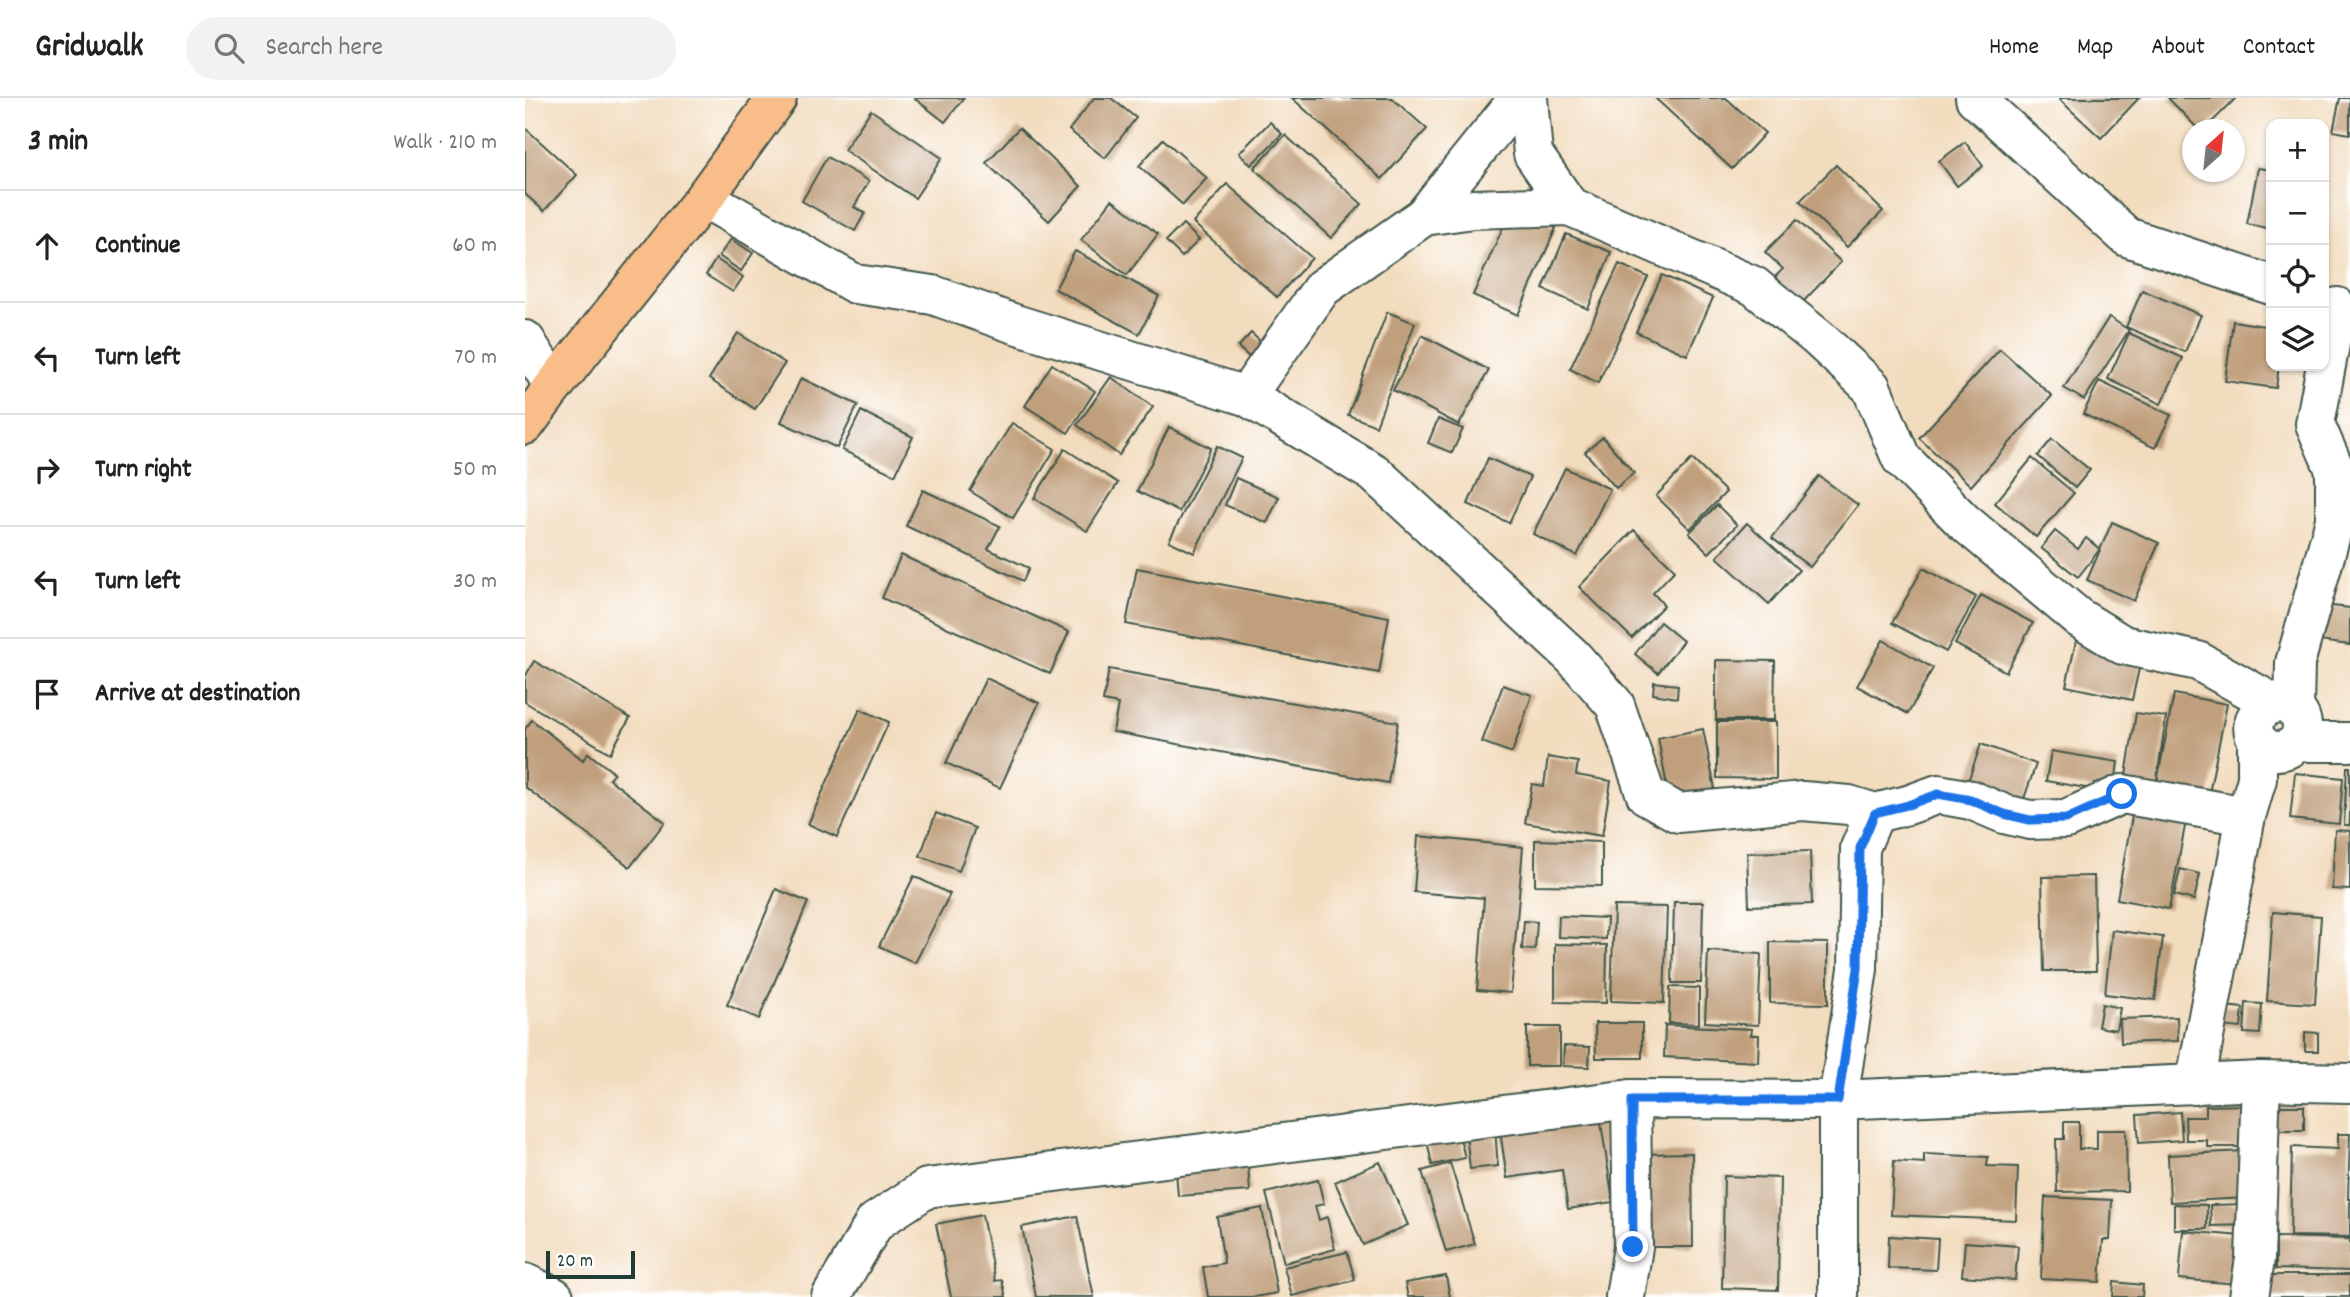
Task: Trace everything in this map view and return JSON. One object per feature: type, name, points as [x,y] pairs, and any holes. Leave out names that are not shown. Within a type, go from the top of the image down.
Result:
[{"type":"main road","points":[[525,425],[704,198],[777,98]]},
{"type":"street","points":[[1246,396],[1322,288],[1425,216],[1519,98]]},
{"type":"street","points":[[1528,98],[1533,154],[1569,206]]},
{"type":"street","points":[[1975,98],[2127,237],[2266,283]]},
{"type":"street","points":[[704,198],[855,284],[933,295],[1015,324],[1246,396],[1374,473],[1573,657],[1615,705],[1646,795],[1678,813],[1803,802],[1849,805],[1875,813],[1938,794],[1971,800],[2004,814],[2030,820],[2066,819],[2122,794],[2246,816]]},
{"type":"street","points":[[1425,216],[1473,209],[1569,206],[1754,286],[1818,338],[1871,387],[1901,458],[1963,521],[2079,618],[2123,645],[2198,661],[2277,719],[2350,742]]},
{"type":"street","points":[[2195,1085],[2246,816],[2295,663],[2336,520],[2335,470],[2315,424],[2337,306]]},
{"type":"street","points":[[525,340],[554,386]]},
{"type":"street","points":[[2277,719],[2350,734]]},
{"type":"street","points":[[1838,1297],[1838,1100],[1858,969],[1860,848],[1875,813]]},
{"type":"street","points":[[2249,1297],[2255,1259],[2262,1081]]},
{"type":"street","points":[[831,1297],[875,1222],[927,1188],[1632,1100],[1838,1100],[2262,1081],[2350,1083]]},
{"type":"street","points":[[1625,1297],[1633,1247],[1632,1100]]},
{"type":"street","points":[[525,1283],[554,1297]]},
{"type":"building","points":[[914,98],[964,98],[945,122]]},
{"type":"building","points":[[1094,98],[1111,98],[1136,118],[1105,158],[1069,130]]},
{"type":"building","points":[[1292,98],[1392,98],[1427,129],[1382,179]]},
{"type":"building","points":[[1655,98],[1726,98],[1765,133],[1732,169]]},
{"type":"building","points":[[2139,98],[2101,138],[2060,100]]},
{"type":"building","points":[[2168,98],[2236,98],[2215,119],[2188,119]]},
{"type":"building","points":[[2340,98],[2350,98],[2350,134],[2333,131]]},
{"type":"building","points":[[871,110],[942,158],[915,198],[844,150]]},
{"type":"building","points":[[1270,122],[1282,134],[1251,165],[1239,153]]},
{"type":"building","points":[[525,128],[577,175],[544,211],[525,194]]},
{"type":"building","points":[[1019,128],[1081,186],[1049,221],[986,163]]},
{"type":"building","points":[[1285,135],[1362,204],[1331,238],[1254,168]]},
{"type":"building","points":[[1163,139],[1207,178],[1183,205],[1139,166]]},
{"type":"building","points":[[1965,142],[1983,166],[1957,186],[1939,161]]},
{"type":"building","points":[[827,157],[869,181],[854,207],[865,213],[855,231],[802,201]]},
{"type":"building","points":[[1836,165],[1883,211],[1847,247],[1800,201]]},
{"type":"building","points":[[2258,168],[2266,169],[2266,228],[2247,224]]},
{"type":"building","points":[[1227,184],[1312,258],[1277,297],[1193,223]]},
{"type":"building","points":[[1112,200],[1158,234],[1127,275],[1081,240]]},
{"type":"building","points":[[1511,209],[1556,228],[1518,315],[1473,295]]},
{"type":"building","points":[[1797,220],[1841,262],[1801,304],[1774,278],[1783,269],[1765,252]]},
{"type":"building","points":[[1183,224],[1199,240],[1182,257],[1166,241]]},
{"type":"building","points":[[1566,234],[1611,252],[1588,309],[1543,289]]},
{"type":"building","points":[[731,239],[753,253],[741,271],[719,256]]},
{"type":"building","points":[[1075,251],[1159,296],[1139,334],[1055,289]]},
{"type":"building","points":[[716,259],[743,277],[733,292],[706,275]]},
{"type":"building","points":[[1619,264],[1648,277],[1598,383],[1570,369]]},
{"type":"building","points":[[1662,275],[1713,298],[1687,355],[1636,332]]},
{"type":"building","points":[[2142,290],[2201,315],[2185,352],[2126,327]]},
{"type":"building","points":[[1387,312],[1415,323],[1376,426],[1348,415]]},
{"type":"building","points":[[2109,317],[2129,330],[2084,400],[2064,388]]},
{"type":"building","points":[[2233,321],[2266,326],[2266,371],[2278,371],[2276,388],[2225,381]]},
{"type":"building","points":[[738,333],[785,363],[755,409],[709,379]]},
{"type":"building","points":[[1251,333],[1275,355],[1262,369],[1238,347]]},
{"type":"building","points":[[2129,333],[2183,358],[2161,404],[2108,379]]},
{"type":"building","points":[[1422,335],[1489,370],[1459,425],[1393,390]]},
{"type":"building","points":[[2000,349],[2052,396],[1971,486],[1919,438]]},
{"type":"building","points":[[1052,364],[1095,391],[1068,433],[1025,406]]},
{"type":"building","points":[[1111,377],[1153,407],[1119,455],[1077,425]]},
{"type":"building","points":[[801,378],[858,405],[837,448],[781,422]]},
{"type":"building","points":[[2099,381],[2171,415],[2155,448],[2083,414]]},
{"type":"building","points":[[861,411],[913,437],[895,475],[842,450]]},
{"type":"building","points":[[1438,419],[1463,429],[1452,453],[1428,443]]},
{"type":"building","points":[[1012,423],[1055,449],[1013,518],[970,491]]},
{"type":"building","points":[[1169,427],[1211,448],[1179,512],[1137,491]]},
{"type":"building","points":[[1603,437],[1634,473],[1616,488],[1585,452]]},
{"type":"building","points":[[2052,439],[2090,470],[2075,488],[2038,456]]},
{"type":"building","points":[[1217,446],[1242,458],[1194,553],[1169,541]]},
{"type":"building","points":[[1065,449],[1118,483],[1087,531],[1034,498]]},
{"type":"building","points":[[1488,458],[1530,477],[1509,523],[1468,504]]},
{"type":"building","points":[[2032,458],[2074,493],[2036,537],[1995,503]]},
{"type":"building","points":[[1692,459],[1726,492],[1690,529],[1656,496]]},
{"type":"building","points":[[1565,468],[1610,489],[1577,556],[1533,534]]},
{"type":"building","points":[[1819,476],[1858,505],[1810,567],[1772,538]]},
{"type":"building","points":[[1236,478],[1279,497],[1267,523],[1225,505]]},
{"type":"building","points":[[923,490],[1000,526],[988,549],[1029,568],[1023,581],[906,526]]},
{"type":"building","points":[[1717,505],[1737,525],[1709,553],[1689,533]]},
{"type":"building","points":[[2112,522],[2159,543],[2134,601],[2087,580]]},
{"type":"building","points":[[1747,523],[1799,570],[1769,604],[1717,557]]},
{"type":"building","points":[[1634,530],[1675,570],[1653,593],[1664,605],[1632,638],[1579,587]]},
{"type":"building","points":[[2055,531],[2078,549],[2086,538],[2100,549],[2078,577],[2041,548]]},
{"type":"building","points":[[901,555],[1069,632],[1050,674],[882,598]]},
{"type":"building","points":[[1137,568],[1389,617],[1379,673],[1126,624]]},
{"type":"building","points":[[1923,568],[1976,597],[1946,652],[1892,623]]},
{"type":"building","points":[[1981,595],[2033,623],[2006,672],[1955,644]]},
{"type":"building","points":[[2323,605],[2350,608],[2350,645],[2319,641]]},
{"type":"building","points":[[1660,622],[1683,641],[1658,673],[1635,654]]},
{"type":"building","points":[[1883,640],[1933,668],[1908,714],[1857,686]]},
{"type":"building","points":[[2076,641],[2142,655],[2132,700],[2066,686]]},
{"type":"building","points":[[1716,660],[1775,661],[1774,720],[1716,720]]},
{"type":"building","points":[[534,661],[630,718],[610,753],[525,702],[525,677]]},
{"type":"building","points":[[1109,669],[1398,722],[1388,783],[1113,732],[1118,704],[1103,701]]},
{"type":"building","points":[[986,678],[1039,703],[1000,788],[946,763]]},
{"type":"building","points":[[1654,682],[1678,685],[1677,698],[1653,694]]},
{"type":"building","points":[[1503,685],[1532,695],[1512,753],[1482,742]]},
{"type":"building","points":[[2174,694],[2227,704],[2207,803],[2124,788],[2136,713],[2166,717],[2156,787]]},
{"type":"building","points":[[860,709],[889,722],[837,837],[808,824]]},
{"type":"building","points":[[532,720],[583,760],[588,753],[614,773],[609,779],[665,822],[630,867],[525,787],[525,729]]},
{"type":"building","points":[[1717,722],[1776,722],[1776,779],[1717,778]]},
{"type":"building","points":[[1703,729],[1715,789],[1669,797],[1658,738]]},
{"type":"building","points":[[1981,744],[2036,764],[2019,813],[1964,793]]},
{"type":"building","points":[[2051,751],[2118,762],[2114,793],[2046,781]]},
{"type":"building","points":[[1548,757],[1578,762],[1576,775],[1611,781],[1602,836],[1525,823],[1532,784],[1544,786]]},
{"type":"building","points":[[2347,767],[2350,767],[2350,825],[2344,825]]},
{"type":"building","points":[[2295,773],[2343,778],[2339,824],[2290,819]]},
{"type":"building","points":[[2133,811],[2186,821],[2169,909],[2117,899]]},
{"type":"building","points":[[936,813],[975,828],[959,871],[920,856]]},
{"type":"building","points":[[2335,830],[2350,831],[2350,890],[2332,889]]},
{"type":"building","points":[[1418,836],[1523,847],[1511,993],[1477,990],[1484,898],[1414,892]]},
{"type":"building","points":[[1535,840],[1602,842],[1602,886],[1535,885]]},
{"type":"building","points":[[1810,851],[1812,904],[1749,906],[1747,853]]},
{"type":"building","points":[[2180,869],[2200,874],[2194,900],[2174,895]]},
{"type":"building","points":[[914,876],[950,894],[915,963],[879,946]]},
{"type":"building","points":[[2094,876],[2096,971],[2044,971],[2042,877]]},
{"type":"building","points":[[776,889],[808,902],[759,1019],[727,1005]]},
{"type":"building","points":[[1674,902],[1703,902],[1701,983],[1672,983]]},
{"type":"building","points":[[1614,906],[1667,907],[1664,1003],[1611,1001]]},
{"type":"building","points":[[2273,912],[2321,916],[2315,1004],[2267,1001]]},
{"type":"building","points":[[1559,916],[1607,918],[1606,939],[1558,937]]},
{"type":"building","points":[[1524,921],[1537,922],[1535,950],[1522,949]]},
{"type":"building","points":[[2112,930],[2163,937],[2155,1000],[2105,994]]},
{"type":"building","points":[[1770,942],[1828,943],[1828,1004],[1770,1003]]},
{"type":"building","points":[[1555,944],[1607,945],[1606,1003],[1555,1002]]},
{"type":"building","points":[[1708,951],[1761,954],[1758,1025],[1705,1022]]},
{"type":"building","points":[[1670,987],[1699,988],[1699,1024],[1669,1023]]},
{"type":"building","points":[[2246,1003],[2262,1004],[2260,1034],[2244,1033]]},
{"type":"building","points":[[2102,1004],[2120,1008],[2116,1030],[2098,1027]]},
{"type":"building","points":[[2224,1006],[2243,1008],[2241,1028],[2222,1026]]},
{"type":"building","points":[[2177,1017],[2178,1041],[2121,1043],[2120,1019]]},
{"type":"building","points":[[1595,1023],[1642,1023],[1642,1058],[1596,1058]]},
{"type":"building","points":[[1665,1025],[1752,1029],[1751,1035],[1759,1035],[1758,1062],[1664,1057]]},
{"type":"building","points":[[1527,1027],[1560,1027],[1560,1066],[1527,1066]]},
{"type":"building","points":[[2305,1032],[2318,1033],[2318,1051],[2305,1051]]},
{"type":"building","points":[[1564,1046],[1590,1047],[1589,1067],[1563,1066]]},
{"type":"building","points":[[2252,1105],[2252,1132],[2240,1132],[2240,1147],[2207,1147],[2207,1140],[2186,1140],[2185,1117],[2206,1117],[2206,1106]]},
{"type":"building","points":[[2267,1106],[2304,1106],[2304,1130],[2267,1130]]},
{"type":"building","points":[[2180,1112],[2182,1140],[2139,1143],[2137,1115]]},
{"type":"building","points":[[1600,1116],[1613,1202],[1568,1209],[1562,1170],[1507,1178],[1500,1131]]},
{"type":"building","points":[[2064,1122],[2079,1122],[2079,1149],[2097,1149],[2097,1130],[2126,1130],[2127,1191],[2057,1192],[2056,1139],[2064,1139]]},
{"type":"building","points":[[1495,1130],[1498,1166],[1470,1169],[1466,1133]]},
{"type":"building","points":[[1459,1134],[1465,1158],[1432,1165],[1427,1140]]},
{"type":"building","points":[[2338,1134],[2350,1134],[2350,1237],[2290,1236],[2292,1147],[2338,1149]]},
{"type":"building","points":[[2244,1151],[2246,1198],[2170,1202],[2168,1155]]},
{"type":"building","points":[[1692,1153],[1693,1247],[1643,1247],[1642,1154]]},
{"type":"building","points":[[1924,1154],[1988,1157],[1987,1166],[2018,1167],[2016,1220],[1891,1215],[1894,1161],[1924,1163]]},
{"type":"building","points":[[1380,1162],[1408,1225],[1363,1245],[1335,1182]]},
{"type":"building","points":[[1450,1163],[1475,1244],[1446,1252],[1422,1171]]},
{"type":"building","points":[[1248,1166],[1250,1191],[1178,1196],[1176,1171]]},
{"type":"building","points":[[1724,1176],[1780,1178],[1778,1290],[1722,1288]]},
{"type":"building","points":[[1318,1180],[1324,1204],[1315,1206],[1319,1220],[1327,1217],[1335,1249],[1284,1263],[1266,1193]]},
{"type":"building","points":[[2045,1197],[2112,1200],[2110,1240],[2103,1240],[2100,1282],[2041,1279]]},
{"type":"building","points":[[2174,1204],[2207,1205],[2207,1229],[2174,1229]]},
{"type":"building","points":[[2248,1204],[2249,1225],[2211,1226],[2210,1205]]},
{"type":"building","points":[[1262,1208],[1277,1293],[1254,1297],[1208,1297],[1203,1267],[1224,1263],[1217,1217]]},
{"type":"building","points":[[982,1215],[995,1281],[1002,1280],[1006,1297],[951,1297],[936,1224]]},
{"type":"building","points":[[1077,1216],[1094,1297],[1036,1297],[1022,1227]]},
{"type":"building","points":[[2183,1231],[2241,1236],[2237,1284],[2179,1279]]},
{"type":"building","points":[[1889,1236],[1938,1239],[1936,1270],[1888,1268]]},
{"type":"building","points":[[2276,1237],[2350,1239],[2350,1271],[2276,1269]]},
{"type":"building","points":[[1965,1242],[2018,1246],[2015,1280],[1962,1276]]},
{"type":"building","points":[[1347,1252],[1355,1280],[1292,1296],[1284,1267]]},
{"type":"building","points":[[2269,1275],[2350,1275],[2350,1297],[2269,1297]]},
{"type":"building","points":[[1446,1276],[1450,1297],[1408,1297],[1405,1283]]},
{"type":"building","points":[[2114,1282],[2143,1285],[2142,1297],[2113,1297]]},
{"type":"route","points":[[1633,1247],[1632,1100],[1838,1100],[1858,969],[1860,848],[1875,813],[1938,794],[1971,800],[2004,814],[2030,820],[2066,819],[2122,794]]}]
